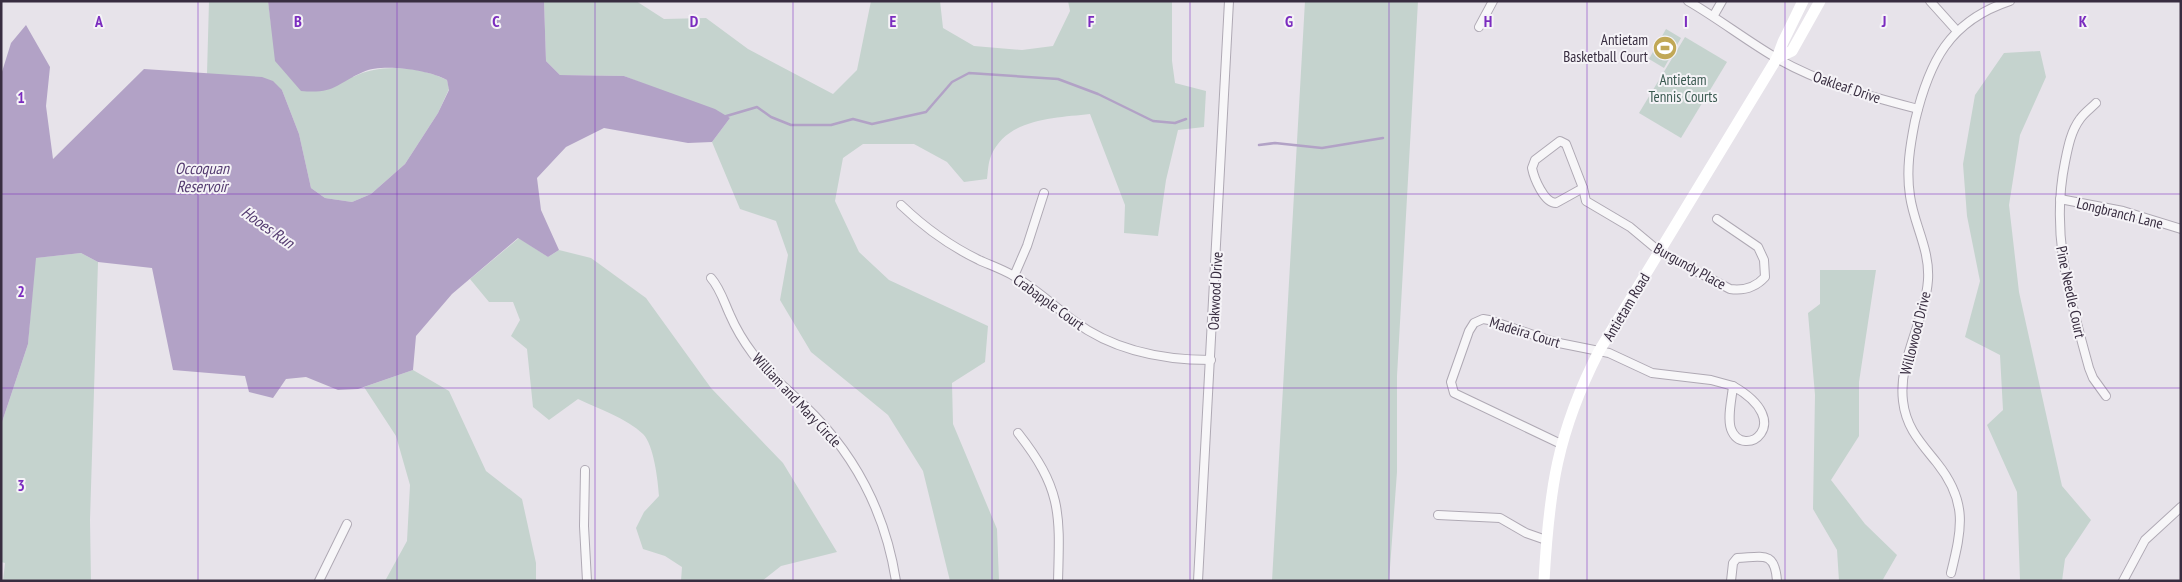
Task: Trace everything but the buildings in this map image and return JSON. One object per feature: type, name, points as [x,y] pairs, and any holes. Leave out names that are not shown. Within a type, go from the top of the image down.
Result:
[{"type":"street","name":"Oakwood Drive","points":[[1198,581],[1229,1]]},
{"type":"street","points":[[1479,27],[1493,1]]},
{"type":"street","name":"Oakleaf Drive","points":[[1688,1],[1714,15],[1777,58],[1837,86],[1918,109]]},
{"type":"street","points":[[1714,15],[1722,1]]},
{"type":"street","name":"Antietam Road","points":[[1544,581],[1552,483],[1561,444],[1581,387],[1599,351],[1777,58],[1803,1]]},
{"type":"street","name":"Antietam Road","points":[[1777,58],[1792,51],[1820,1]]},
{"type":"street","points":[[1930,1],[1957,31]]},
{"type":"street","name":"Willowood Drive","points":[[1952,573],[1961,532],[1958,504],[1947,478],[1922,447],[1910,428],[1903,400],[1904,373],[1928,281],[1926,251],[1914,213],[1908,181],[1909,154],[1918,109],[1932,67],[1946,44],[1957,31],[1977,14],[2010,1]]},
{"type":"street","name":"Pine Needle Court","points":[[2096,103],[2080,118],[2074,128],[2062,176],[2059,232],[2065,278],[2088,368],[2092,378],[2106,396]]},
{"type":"street","name":"Burgundy Place","points":[[1583,188],[1552,203],[1547,199],[1533,173],[1533,162],[1557,142],[1564,142],[1583,188],[1586,200],[1630,227],[1660,252],[1730,289],[1740,290],[1754,286],[1765,277],[1762,253],[1758,247],[1717,219]]},
{"type":"street","points":[[1014,276],[1027,246],[1044,192]]},
{"type":"street","name":"Longbranch Lane","points":[[2060,199],[2123,212],[2181,229]]},
{"type":"street","name":"Crabapple Court","points":[[902,205],[933,233],[956,248],[1014,276],[1056,305],[1074,321],[1106,340],[1150,355],[1211,360]]},
{"type":"street","name":"William and Mary Circle","points":[[711,278],[741,335],[753,353],[779,383],[815,416],[835,438],[861,476],[881,518],[896,581]]},
{"type":"street","name":"Madeira Court","points":[[1561,444],[1454,393],[1451,382],[1468,331],[1478,321],[1489,320],[1554,342],[1599,351],[1652,373],[1711,380],[1733,386],[1745,393],[1760,408],[1765,424],[1764,432],[1756,439],[1745,440],[1737,437],[1731,427],[1733,386]]},
{"type":"street","points":[[1018,433],[1047,477],[1057,506],[1060,545],[1058,581]]},
{"type":"street","points":[[586,470],[584,526],[587,581]]},
{"type":"street","points":[[2123,581],[2146,540],[2181,507]]},
{"type":"street","points":[[1438,515],[1500,518],[1526,533],[1546,540]]},
{"type":"street","points":[[319,581],[347,524]]},
{"type":"street","points":[[1731,581],[1734,563],[1737,558],[1763,557],[1776,565],[1777,581]]},
{"type":"green space","points":[[209,1],[268,1],[271,24],[353,77],[387,68],[413,69],[437,75],[447,80],[449,89],[438,113],[405,164],[371,194],[352,202],[325,198],[311,188],[299,134],[282,90],[207,74]]},
{"type":"green space","points":[[544,1],[636,1],[664,19],[706,18],[748,49],[833,94],[857,70],[871,1],[940,1],[943,28],[974,46],[1022,50],[1053,46],[1070,11],[1068,1],[1172,1],[1172,61],[1175,83],[1206,91],[1204,127],[1178,130],[1166,180],[1158,236],[1124,233],[1125,205],[1090,114],[1033,122],[1008,134],[998,143],[991,156],[987,179],[964,182],[947,162],[914,144],[863,144],[843,158],[835,201],[859,252],[889,280],[988,326],[985,362],[952,383],[953,424],[997,529],[999,581],[950,581],[923,471],[888,415],[811,352],[780,300],[788,255],[776,221],[740,209],[712,142],[730,118],[624,76],[560,75],[546,61]]},
{"type":"green space","points":[[1305,1],[1418,1],[1397,376],[1397,472],[1389,581],[1272,581]]},
{"type":"green space","name":"Antietam Basketball Court","points":[[1666,29],[1681,38],[1664,68],[1649,59]]},
{"type":"green space","name":"Antietam Tennis Courts","points":[[1685,37],[1727,62],[1681,138],[1639,113]]},
{"type":"green space","points":[[2040,51],[2046,77],[2020,135],[2009,205],[2019,292],[2062,486],[2091,520],[2065,559],[2062,581],[2020,581],[2017,492],[1987,425],[2003,410],[2000,355],[1965,337],[1980,281],[1967,216],[1963,164],[1975,95],[2004,53]]},
{"type":"green space","points":[[519,238],[548,257],[559,250],[591,258],[646,298],[711,388],[783,463],[837,552],[781,566],[762,581],[681,581],[682,567],[665,556],[643,549],[636,528],[644,512],[659,496],[655,463],[647,439],[629,423],[578,399],[549,420],[533,407],[527,349],[511,336],[520,320],[513,302],[489,302],[470,279]]},
{"type":"green space","points":[[81,253],[98,262],[90,520],[91,581],[3,581],[5,563],[1,562],[1,425],[28,344],[35,258]]},
{"type":"green space","points":[[1820,270],[1876,270],[1859,382],[1859,436],[1831,480],[1865,524],[1897,555],[1882,581],[1839,581],[1837,550],[1813,509],[1815,395],[1808,313],[1820,304]]},
{"type":"green space","points":[[413,370],[449,391],[486,471],[522,499],[536,563],[536,581],[385,581],[407,541],[410,485],[396,436],[364,387]]},
{"type":"water","name":"Occoquan Reservoir","points":[[268,1],[544,1],[546,61],[560,75],[624,76],[715,109],[730,118],[712,142],[688,143],[604,128],[566,147],[537,178],[541,210],[559,250],[548,257],[518,238],[452,294],[416,336],[413,370],[358,389],[338,390],[306,377],[286,379],[273,398],[249,392],[245,376],[173,370],[152,268],[98,262],[81,253],[36,258],[28,344],[1,425],[1,75],[11,43],[26,25],[50,67],[46,106],[53,159],[144,69],[262,77],[273,81],[282,90],[299,134],[311,188],[325,198],[352,202],[371,194],[405,164],[438,113],[449,90],[447,80],[418,71],[393,68],[371,69],[335,87],[321,91],[301,91],[275,61]]},
{"type":"waterway","points":[[723,117],[757,107],[771,117],[791,125],[831,125],[853,119],[872,124],[926,112],[952,82],[969,73],[1058,79],[1098,94],[1153,121],[1175,123],[1186,119]]},
{"type":"waterway","points":[[1259,145],[1275,143],[1322,148],[1383,138]]},
{"type":"place","name":"Antietam Basketball Court","points":[[1665,48]]},
{"type":"water label","name":"Hooes Run","points":[[268,227]]}]
